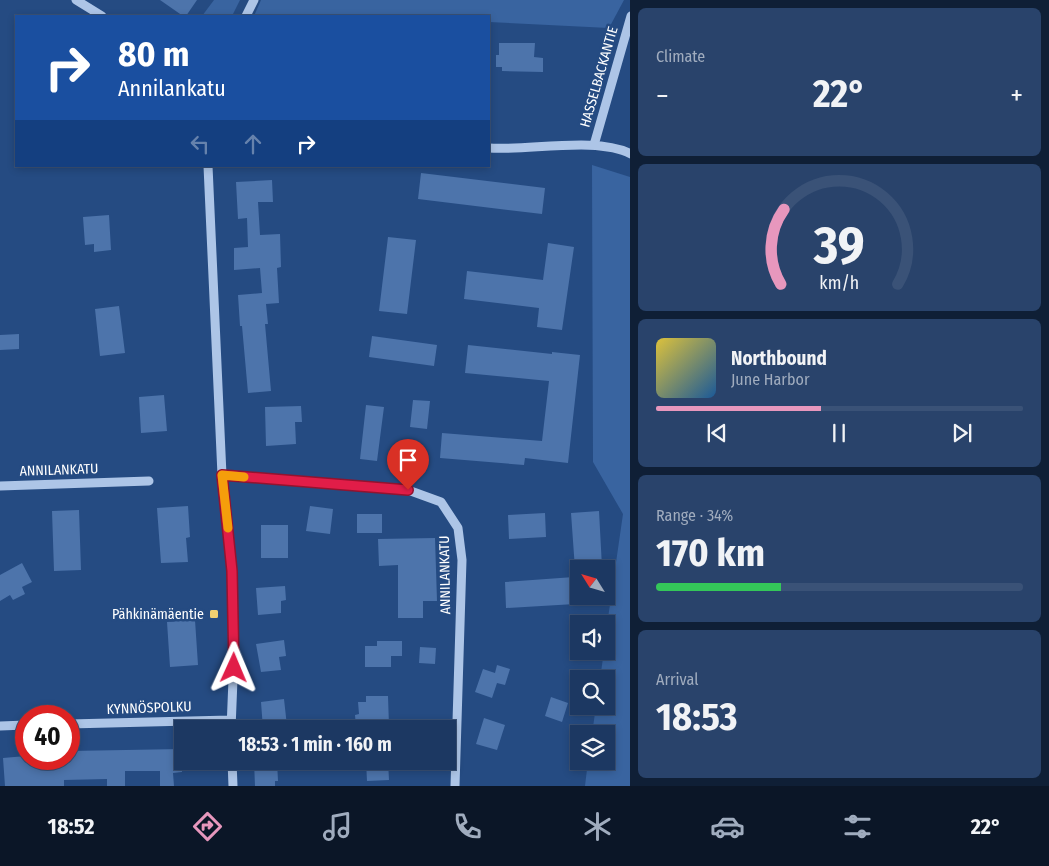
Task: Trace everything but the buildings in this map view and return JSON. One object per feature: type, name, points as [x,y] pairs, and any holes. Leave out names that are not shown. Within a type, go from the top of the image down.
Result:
[{"type":"street","points":[[76,0],[100,15]]},
{"type":"street","points":[[246,15],[254,0]]},
{"type":"street","name":"HASSELBACKANTIE","points":[[594,145],[630,16]]},
{"type":"street","points":[[490,148],[594,145],[622,149],[630,154]]},
{"type":"street","points":[[208,167],[222,475],[232,571],[234,654],[230,720]]},
{"type":"street","name":"ANNILANKATU","points":[[222,475],[408,490],[441,502],[458,528],[462,560],[455,786]]},
{"type":"street","name":"ANNILANKATU","points":[[0,486],[149,481]]},
{"type":"street","name":"KYNNÖSPOLKU","points":[[80,724],[174,724]]},
{"type":"street","points":[[0,726],[15,725]]},
{"type":"street","points":[[232,770],[233,786]]},
{"type":"shaded area","points":[[214,0],[240,0],[232,15],[203,15]]},
{"type":"shaded area","points":[[261,0],[624,0],[609,28],[490,22],[490,15],[254,15]]},
{"type":"shaded area","points":[[592,165],[630,177],[630,786],[585,786],[587,770],[615,770],[615,725],[593,725],[595,715],[615,715],[615,670],[601,670],[603,660],[615,660],[615,615],[608,615],[610,605],[615,605],[615,570],[623,514],[593,462]]},
{"type":"slow traffic","points":[[228,528],[222,475],[244,477]]},
{"type":"place","name":"Pähkinämäentie","points":[[214,614]]},
{"type":"route","points":[[234,668],[232,571],[222,475],[408,490]]}]
